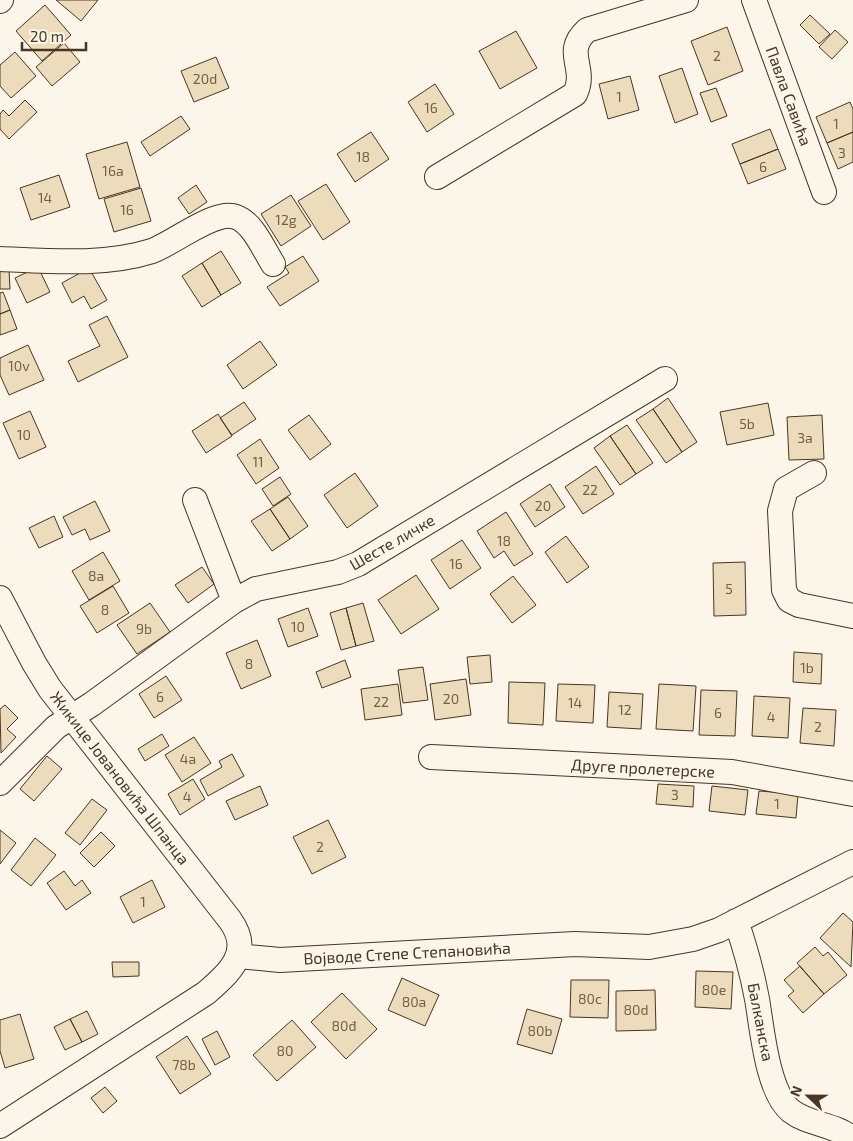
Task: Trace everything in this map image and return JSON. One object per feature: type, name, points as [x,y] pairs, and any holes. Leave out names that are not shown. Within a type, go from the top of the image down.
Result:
[{"type":"street","points":[[437,177],[574,94],[580,78],[575,49],[576,43],[587,30],[686,0]]},
{"type":"street","name":"Павла Савића","points":[[754,0],[824,192]]},
{"type":"street","points":[[0,259],[88,260],[144,252],[179,239],[206,222],[222,216],[235,217],[247,225],[273,264]]},
{"type":"street","name":"Шесте личке","points":[[0,783],[46,735],[70,716],[92,704],[234,601],[256,589],[338,572],[358,564],[665,379]]},
{"type":"street","points":[[814,473],[786,489],[780,511],[784,590],[789,600],[799,605],[853,616]]},
{"type":"street","points":[[195,500],[234,601]]},
{"type":"street","name":"Жикице Јовановића Шпанца","points":[[0,598],[34,663],[70,716],[230,920],[238,935],[238,956]]},
{"type":"street","name":"Друге пролетерске","points":[[431,757],[732,772],[853,794]]},
{"type":"street","name":"Војводе Степе Степановића","points":[[238,956],[280,960],[575,944],[649,947],[693,939],[719,930],[853,862]]},
{"type":"street","name":"Балканска","points":[[736,921],[748,954],[766,1057],[780,1096],[790,1110],[803,1118],[832,1127],[853,1139]]},
{"type":"street","points":[[0,1126],[206,993],[232,969],[238,956]]},
{"type":"building","points":[[56,0],[98,0],[81,21]]},
{"type":"building","points":[[45,5],[71,35],[42,61],[16,31]]},
{"type":"building","points":[[810,15],[830,34],[819,44],[800,25]]},
{"type":"building","points":[[727,27],[743,71],[708,85],[691,41]]},
{"type":"building","points":[[835,30],[848,42],[832,59],[819,47]]},
{"type":"building","points":[[516,31],[537,68],[500,89],[479,51]]},
{"type":"building","points":[[64,43],[80,62],[52,86],[36,67]]},
{"type":"building","points":[[15,52],[36,76],[11,98],[0,86],[0,65]]},
{"type":"building","points":[[216,57],[229,88],[194,102],[181,71]]},
{"type":"building","points":[[682,68],[698,114],[675,123],[659,76]]},
{"type":"building","points":[[630,76],[639,110],[608,119],[599,84]]},
{"type":"building","points":[[435,84],[454,114],[427,132],[408,102]]},
{"type":"building","points":[[716,88],[727,116],[711,122],[700,93]]},
{"type":"building","points":[[25,100],[37,112],[9,139],[0,129],[0,114],[3,110],[9,116]]},
{"type":"building","points":[[850,102],[853,109],[853,132],[827,143],[816,117]]},
{"type":"building","points":[[181,116],[190,129],[150,156],[141,142]]},
{"type":"building","points":[[770,129],[778,149],[740,164],[732,144]]},
{"type":"building","points":[[371,132],[389,159],[355,182],[337,154]]},
{"type":"building","points":[[853,132],[853,162],[838,169],[827,143]]},
{"type":"building","points":[[127,142],[140,187],[99,199],[86,154]]},
{"type":"building","points":[[778,149],[786,169],[748,184],[740,164]]},
{"type":"building","points":[[59,175],[70,207],[31,220],[20,188]]},
{"type":"building","points":[[326,184],[350,222],[323,240],[298,201]]},
{"type":"building","points":[[196,185],[207,202],[189,214],[178,198]]},
{"type":"building","points":[[141,188],[151,221],[114,232],[104,199]]},
{"type":"building","points":[[291,195],[311,226],[281,246],[261,214]]},
{"type":"building","points":[[221,251],[241,283],[221,295],[202,263]]},
{"type":"building","points":[[303,256],[319,281],[280,306],[267,287],[289,273],[285,267]]},
{"type":"building","points":[[202,263],[221,295],[202,307],[182,276]]},
{"type":"building","points":[[38,267],[50,292],[27,303],[15,278]]},
{"type":"building","points":[[89,268],[107,300],[91,309],[84,296],[72,303],[62,283]]},
{"type":"building","points":[[0,270],[9,270],[10,289],[0,289]]},
{"type":"building","points":[[3,292],[10,310],[0,314],[0,293]]},
{"type":"building","points":[[10,310],[17,329],[0,335],[0,314]]},
{"type":"building","points":[[107,316],[128,357],[78,382],[68,361],[100,346],[89,325]]},
{"type":"building","points":[[260,341],[277,365],[243,389],[227,365]]},
{"type":"building","points":[[28,345],[44,380],[9,395],[0,375],[0,358]]},
{"type":"building","points":[[668,398],[697,442],[682,452],[653,409]]},
{"type":"building","points":[[244,402],[256,419],[232,435],[220,418]]},
{"type":"building","points":[[768,403],[774,435],[727,445],[720,412]]},
{"type":"building","points":[[653,409],[682,452],[666,463],[636,420]]},
{"type":"building","points":[[30,411],[46,447],[19,459],[3,423]]},
{"type":"building","points":[[218,414],[232,436],[206,453],[192,431]]},
{"type":"building","points":[[309,415],[331,444],[310,460],[288,430]]},
{"type":"building","points":[[822,415],[824,459],[789,460],[787,417]]},
{"type":"building","points":[[627,425],[653,463],[636,474],[610,436]]},
{"type":"building","points":[[610,436],[636,474],[620,485],[594,448]]},
{"type":"building","points":[[260,439],[279,468],[256,484],[237,455]]},
{"type":"building","points":[[596,466],[614,494],[583,514],[565,487]]},
{"type":"building","points":[[355,473],[378,506],[347,528],[324,495]]},
{"type":"building","points":[[280,477],[291,494],[273,506],[262,489]]},
{"type":"building","points":[[550,484],[565,507],[535,527],[520,504]]},
{"type":"building","points":[[288,497],[308,526],[290,539],[270,509]]},
{"type":"building","points":[[95,501],[110,531],[90,540],[85,529],[72,535],[63,517]]},
{"type":"building","points":[[270,509],[290,539],[272,551],[251,521]]},
{"type":"building","points":[[506,512],[533,554],[514,566],[504,551],[494,558],[477,531]]},
{"type":"building","points":[[54,516],[63,537],[39,548],[29,528]]},
{"type":"building","points":[[566,536],[589,567],[567,583],[545,552]]},
{"type":"building","points":[[462,540],[481,568],[450,589],[431,560]]},
{"type":"building","points":[[103,552],[120,581],[89,600],[72,571]]},
{"type":"building","points":[[745,562],[746,615],[714,616],[713,563]]},
{"type":"building","points":[[202,567],[214,584],[188,603],[175,585]]},
{"type":"building","points":[[416,575],[439,609],[401,634],[378,600]]},
{"type":"building","points":[[513,576],[536,605],[512,623],[490,594]]},
{"type":"building","points":[[113,586],[129,613],[97,633],[80,606]]},
{"type":"building","points":[[150,603],[170,632],[137,654],[117,625]]},
{"type":"building","points":[[363,603],[374,641],[356,646],[346,608]]},
{"type":"building","points":[[308,608],[318,636],[288,647],[278,619]]},
{"type":"building","points":[[346,608],[356,646],[341,650],[330,613]]},
{"type":"building","points":[[257,640],[271,676],[241,689],[226,653]]},
{"type":"building","points":[[794,652],[822,654],[821,684],[793,682]]},
{"type":"building","points":[[490,655],[492,682],[470,684],[467,657]]},
{"type":"building","points":[[345,660],[351,677],[322,688],[316,672]]},
{"type":"building","points":[[423,667],[428,700],[403,703],[398,670]]},
{"type":"building","points":[[166,676],[182,700],[154,718],[139,694]]},
{"type":"building","points":[[466,679],[471,715],[435,720],[430,684]]},
{"type":"building","points":[[509,682],[545,683],[543,725],[508,723]]},
{"type":"building","points":[[398,684],[402,715],[365,720],[361,689]]},
{"type":"building","points":[[558,684],[595,685],[593,723],[556,721]]},
{"type":"building","points":[[659,684],[696,686],[693,731],[656,729]]},
{"type":"building","points":[[701,690],[737,691],[735,736],[699,735]]},
{"type":"building","points":[[609,692],[643,694],[641,729],[607,727]]},
{"type":"building","points":[[754,696],[790,698],[788,738],[752,736]]},
{"type":"building","points":[[5,705],[18,718],[7,729],[16,737],[1,753],[0,709]]},
{"type":"building","points":[[803,708],[836,710],[834,746],[800,743]]},
{"type":"building","points":[[162,734],[169,746],[145,761],[138,749]]},
{"type":"building","points":[[194,737],[211,763],[182,782],[165,755]]},
{"type":"building","points":[[232,754],[244,776],[208,796],[200,780],[222,767],[219,761]]},
{"type":"building","points":[[47,756],[62,769],[34,801],[20,789]]},
{"type":"building","points":[[193,779],[205,799],[180,815],[168,794]]},
{"type":"building","points":[[658,784],[694,786],[693,807],[656,804]]},
{"type":"building","points":[[260,786],[268,805],[235,820],[226,801]]},
{"type":"building","points":[[712,786],[748,790],[745,815],[709,811]]},
{"type":"building","points":[[759,791],[798,794],[796,818],[756,814]]},
{"type":"building","points":[[92,799],[107,810],[80,845],[65,833]]},
{"type":"building","points":[[328,820],[346,857],[312,874],[293,837]]},
{"type":"building","points":[[0,830],[16,843],[0,864]]},
{"type":"building","points":[[101,832],[115,846],[94,867],[80,853]]},
{"type":"building","points":[[35,838],[56,855],[31,886],[11,870]]},
{"type":"building","points":[[64,871],[75,886],[82,880],[91,893],[66,910],[47,883]]},
{"type":"building","points":[[152,880],[165,907],[133,923],[120,897]]},
{"type":"building","points":[[843,913],[853,922],[851,967],[820,938]]},
{"type":"building","points":[[815,947],[823,956],[828,952],[847,975],[824,994],[797,963]]},
{"type":"building","points":[[112,962],[139,962],[139,976],[113,977]]},
{"type":"building","points":[[800,966],[824,994],[803,1013],[788,996],[794,991],[784,980]]},
{"type":"building","points":[[696,971],[733,972],[731,1009],[695,1007]]},
{"type":"building","points":[[402,978],[439,995],[425,1026],[388,1010]]},
{"type":"building","points":[[571,980],[609,980],[608,1018],[570,1017]]},
{"type":"building","points":[[655,990],[656,1030],[616,1031],[616,991]]},
{"type":"building","points":[[342,993],[377,1029],[346,1059],[311,1022]]},
{"type":"building","points":[[527,1009],[562,1019],[552,1054],[517,1044]]},
{"type":"building","points":[[87,1011],[98,1034],[82,1042],[70,1019]]},
{"type":"building","points":[[20,1014],[34,1059],[5,1068],[0,1051],[0,1020]]},
{"type":"building","points":[[70,1019],[82,1042],[65,1050],[54,1027]]},
{"type":"building","points":[[292,1020],[316,1047],[277,1081],[253,1055]]},
{"type":"building","points":[[217,1031],[230,1057],[215,1065],[202,1039]]},
{"type":"building","points":[[187,1036],[211,1074],[180,1094],[156,1057]]},
{"type":"building","points":[[105,1087],[117,1101],[103,1113],[91,1098]]}]
